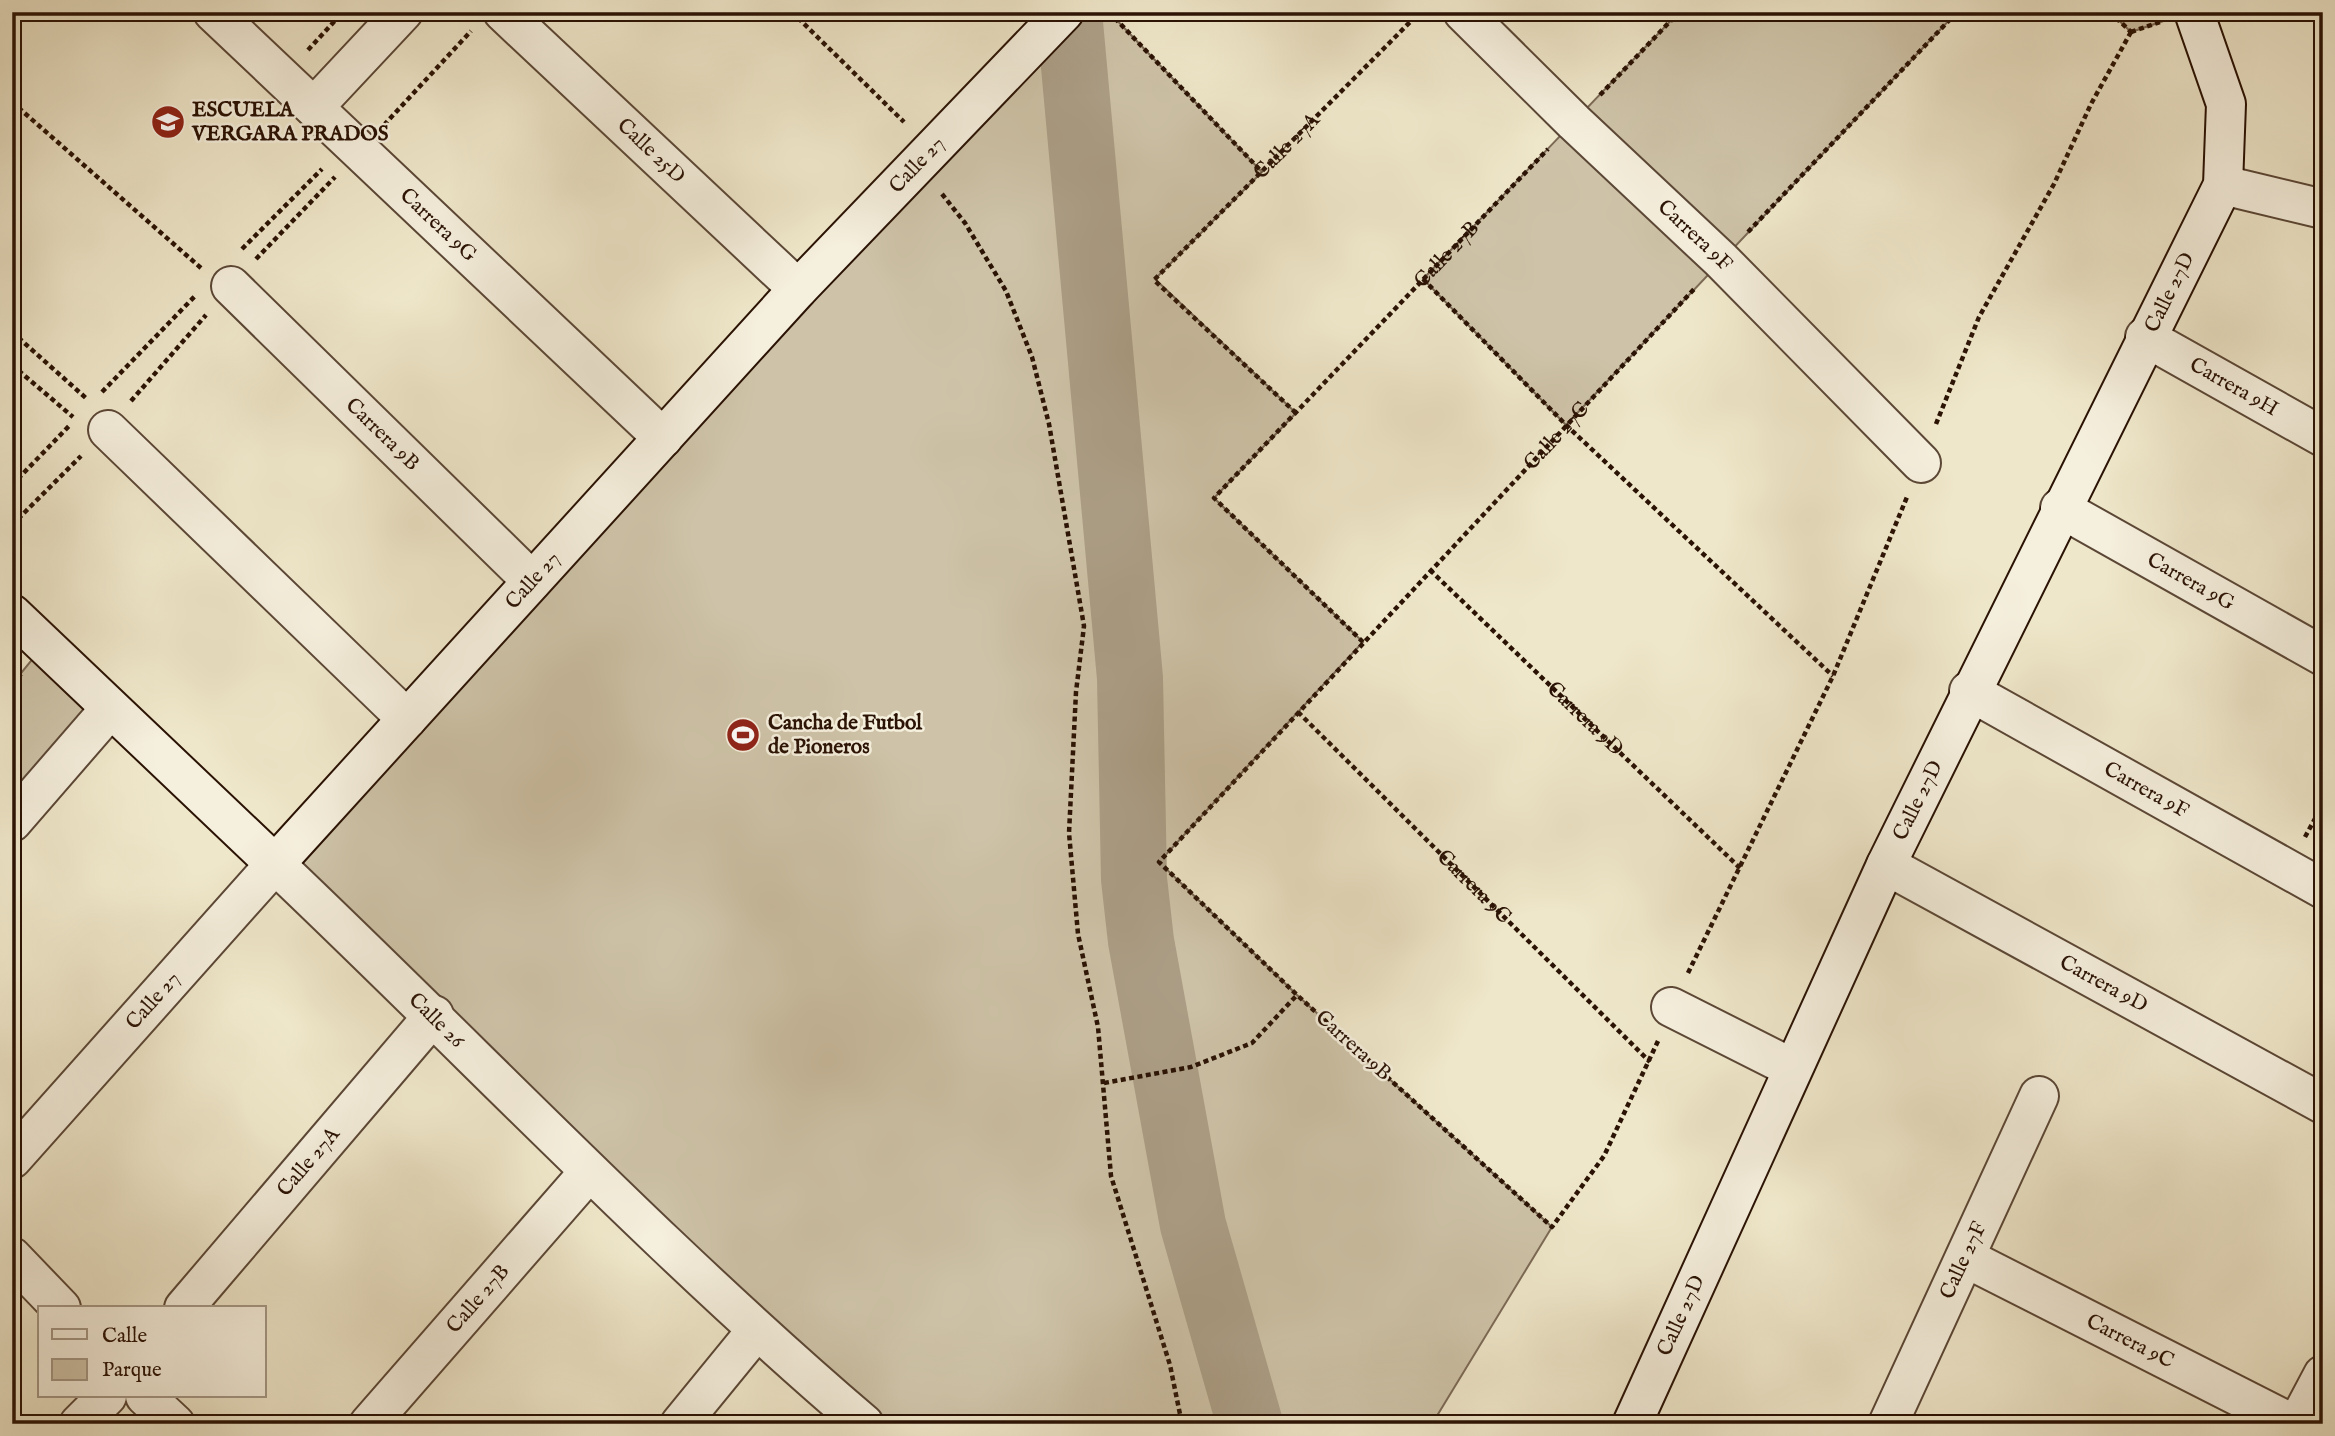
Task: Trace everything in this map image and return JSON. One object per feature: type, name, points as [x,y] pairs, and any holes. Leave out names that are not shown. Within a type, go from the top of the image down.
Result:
[{"type":"street","name":"Carrera 9G","points":[[213,12],[663,438]]},
{"type":"street","points":[[314,107],[403,12]]},
{"type":"street","name":"Carrera 9F","points":[[1463,12],[1574,122],[1721,260],[1921,463]]},
{"type":"street","points":[[2194,12],[2226,104],[2223,186],[2323,209]]},
{"type":"street","name":"Calle 27","points":[[12,1159],[275,864],[798,289],[1062,14]]},
{"type":"street","name":"Calle 25D","points":[[491,17],[798,289]]},
{"type":"street","name":"Calle 27D","points":[[1632,1424],[1886,865],[1969,691],[2223,186]]},
{"type":"street","name":"Carrera 9B","points":[[222,282],[533,582]]},
{"type":"street","name":"Carrera 9H","points":[[2145,337],[2323,437]]},
{"type":"street","points":[[97,423],[407,719]]},
{"type":"street","name":"Carrera 9G","points":[[2060,508],[2323,656]]},
{"type":"street","name":"Calle 26","points":[[12,614],[434,1015],[589,1172],[755,1331],[864,1424]]},
{"type":"street","name":"Carrera 9F","points":[[1969,691],[2323,889]]},
{"type":"street","points":[[12,822],[110,709]]},
{"type":"street","name":"Carrera 9D","points":[[1886,865],[2323,1104]]},
{"type":"street","points":[[1671,1007],[1793,1068]]},
{"type":"street","name":"Calle 27A","points":[[186,1306],[434,1015]]},
{"type":"street","name":"Calle 27F","points":[[1888,1424],[2039,1096]]},
{"type":"street","name":"Calle 27B","points":[[369,1424],[589,1172]]},
{"type":"street","points":[[12,1257],[59,1306]]},
{"type":"street","name":"Carrera 9C","points":[[1966,1258],[2295,1424]]},
{"type":"street","points":[[680,1424],[755,1331]]},
{"type":"street","points":[[2295,1424],[2323,1375]]},
{"type":"street","points":[[79,1424],[105,1398]]},
{"type":"street","points":[[147,1398],[174,1424]]},
{"type":"path","points":[[282,78],[343,12]]},
{"type":"path","points":[[792,12],[925,157],[1006,291],[1031,358],[1049,424],[1084,626],[1076,692],[1069,833],[1078,934],[1098,1027],[1111,1176],[1170,1365],[1182,1424]]},
{"type":"path","points":[[1109,12],[1262,173]]},
{"type":"path","name":"Calle 27A","points":[[1296,412],[1154,279],[1420,12]]},
{"type":"path","name":"Calle 27B","points":[[1363,642],[1214,498],[1679,12]]},
{"type":"path","points":[[1650,1062],[1671,1007],[1741,869],[1833,676],[1979,317],[2054,184],[2091,104],[2131,32],[2110,12]]},
{"type":"path","name":"Calle 27C","points":[[1159,862],[1566,425],[1956,13]]},
{"type":"path","points":[[12,525],[97,423],[222,282],[355,146],[491,17]]},
{"type":"path","points":[[12,102],[222,282]]},
{"type":"path","points":[[12,485],[97,423],[222,282],[355,146]]},
{"type":"path","points":[[1423,279],[1566,425],[1833,676]]},
{"type":"path","points":[[12,332],[97,423]]},
{"type":"path","points":[[12,365],[97,423]]},
{"type":"path","name":"Carrera 9D","points":[[1430,570],[1741,869]]},
{"type":"path","name":"Carrera 9C","points":[[1298,712],[1650,1062]]},
{"type":"path","name":"Carrera 9B","points":[[1159,862],[1297,995],[1552,1227],[1604,1156],[1650,1062]]},
{"type":"path","points":[[1104,1083],[1191,1067],[1252,1043],[1297,995]]},
{"type":"green space","points":[[1047,12],[1109,12],[1262,172],[1155,279],[1296,413],[1214,498],[1363,642],[1159,862],[1297,995],[1552,1227],[1432,1424],[872,1424],[275,864]]},
{"type":"green space","points":[[1679,12],[1956,13],[1566,425],[1423,279]]},
{"type":"green space","points":[[2110,12],[2190,12],[2131,32]]},
{"type":"green space","points":[[44,645],[110,709],[12,822],[12,684]]},
{"type":"waterway","points":[[1069,12],[1130,678],[1134,879],[1141,941],[1193,1225],[1250,1424]]},
{"type":"place","name":"ESCUELA VERGARA PRADOS","points":[[168,122]]},
{"type":"place","name":"Cancha de Futbol de Pioneros","points":[[743,735]]}]
